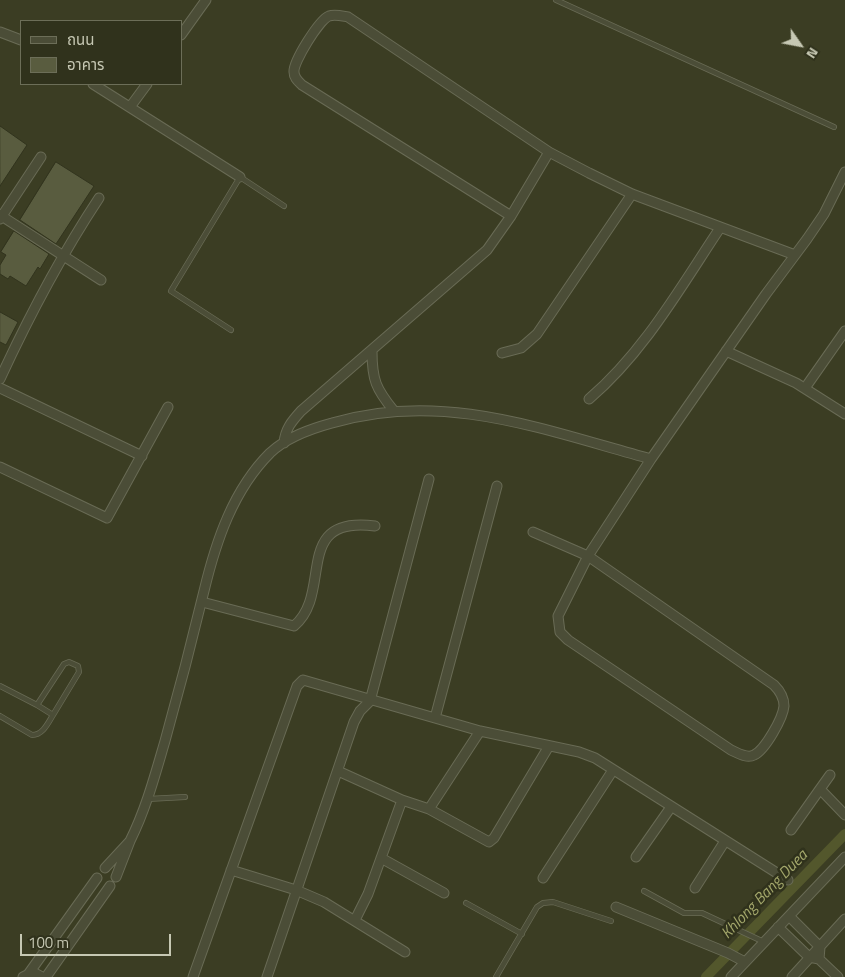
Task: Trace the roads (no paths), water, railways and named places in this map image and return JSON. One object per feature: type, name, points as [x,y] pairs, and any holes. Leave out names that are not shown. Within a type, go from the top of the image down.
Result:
[{"type":"street","points":[[182,34],[206,0]]},
{"type":"street","points":[[511,216],[302,85],[295,78],[293,71],[296,61],[320,22],[329,16],[348,17],[550,152],[632,194],[795,255]]},
{"type":"street","points":[[0,32],[20,40]]},
{"type":"street","points":[[95,85],[240,177]]},
{"type":"street","points":[[130,107],[146,85]]},
{"type":"street","points":[[284,442],[285,434],[291,422],[301,411],[487,250],[511,216],[550,152]]},
{"type":"street","points":[[41,157],[1,216],[101,280]]},
{"type":"street","points":[[533,532],[588,556],[774,685],[782,694],[784,707],[764,747],[753,756],[744,756],[732,750],[568,640],[560,632],[558,616],[588,556],[651,459],[824,214],[845,172]]},
{"type":"street","points":[[502,353],[521,348],[537,334],[632,194]]},
{"type":"street","points":[[0,378],[31,312],[62,255],[99,198]]},
{"type":"street","points":[[589,399],[611,380],[637,350],[720,228]]},
{"type":"street","points":[[805,388],[845,331]]},
{"type":"street","points":[[372,351],[374,381],[378,391],[394,411]]},
{"type":"street","points":[[726,351],[805,388],[845,414]]},
{"type":"street","points":[[0,388],[142,456]]},
{"type":"street","points":[[0,467],[107,518],[168,407]]},
{"type":"street","points":[[116,877],[148,799],[181,684],[220,535],[237,495],[259,466],[284,442],[309,429],[351,417],[394,411],[433,409],[472,413],[651,459]]},
{"type":"street","points":[[267,977],[354,722],[360,711],[370,701],[429,479]]},
{"type":"street","points":[[435,718],[496,486]]},
{"type":"street","points":[[202,602],[294,626],[302,620],[308,608],[317,563],[325,540],[330,533],[352,525],[375,526]]},
{"type":"street","points":[[193,977],[300,682],[308,681],[370,701],[480,731],[579,752],[595,758],[788,880]]},
{"type":"street","points":[[430,810],[480,731]]},
{"type":"street","points":[[338,771],[402,800],[430,810],[489,842],[494,838],[549,746]]},
{"type":"street","points":[[543,878],[613,770]]},
{"type":"street","points":[[791,830],[830,775]]},
{"type":"street","points":[[820,789],[845,815]]},
{"type":"street","points":[[355,920],[368,894],[402,800]]},
{"type":"street","points":[[636,857],[671,806]]},
{"type":"street","points":[[104,868],[130,841]]},
{"type":"street","points":[[695,888],[725,841]]},
{"type":"street","points":[[737,975],[742,961],[764,942],[845,857]]},
{"type":"street","points":[[381,858],[444,894]]},
{"type":"street","points":[[231,870],[296,890],[324,902],[405,952]]},
{"type":"street","points":[[26,975],[97,878]]},
{"type":"street","points":[[46,977],[82,929],[110,886]]},
{"type":"street","points":[[616,907],[728,953],[742,961]]},
{"type":"street","points":[[789,916],[820,947],[819,959]]},
{"type":"street","points":[[792,977],[845,918]]},
{"type":"street","points":[[67,919],[82,929]]},
{"type":"street","points":[[778,927],[809,957],[819,959],[838,977]]},
{"type":"street","points":[[26,975],[38,973],[42,977]]},
{"type":"lane","points":[[556,0],[834,127]]},
{"type":"lane","points":[[231,330],[171,291],[240,177],[284,206]]},
{"type":"lane","points":[[0,716],[37,736],[53,715],[79,672],[78,666],[69,662],[64,664],[37,705]]},
{"type":"lane","points":[[0,686],[53,715]]},
{"type":"lane","points":[[148,799],[185,797]]},
{"type":"lane","points":[[644,891],[684,913],[702,912],[764,942]]},
{"type":"lane","points":[[496,977],[537,907],[544,903],[553,902],[611,922]]},
{"type":"lane","points":[[466,903],[522,934]]},
{"type":"waterway","name":"Khlong Bang Duea","points":[[706,977],[845,834]]}]
